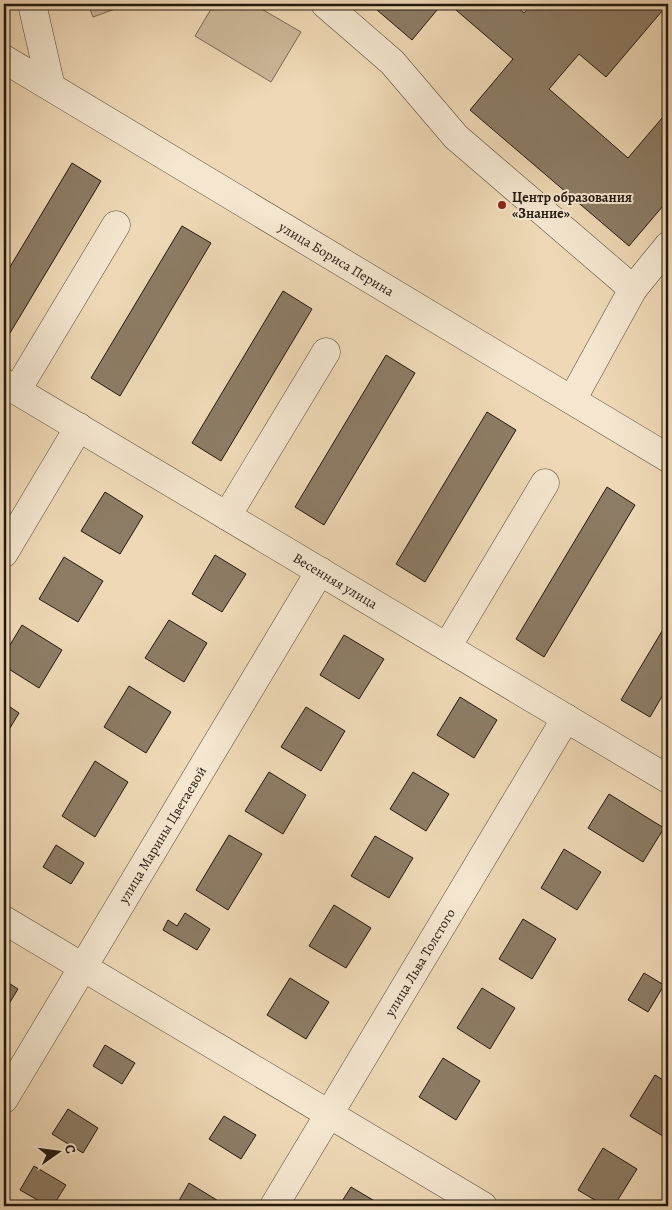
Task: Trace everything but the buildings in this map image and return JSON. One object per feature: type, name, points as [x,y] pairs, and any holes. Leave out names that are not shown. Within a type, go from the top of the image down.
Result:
[{"type":"street","points":[[32,4],[51,87]]},
{"type":"street","points":[[325,4],[392,62],[456,137],[633,289]]},
{"type":"street","name":"улица Бориса Перина","points":[[4,59],[668,458]]},
{"type":"street","points":[[10,386],[116,225]]},
{"type":"street","points":[[572,400],[633,289],[668,246]]},
{"type":"street","points":[[228,516],[326,352]]},
{"type":"street","name":"Весенняя улица","points":[[10,386],[566,718],[666,773]]},
{"type":"street","points":[[4,553],[79,428]]},
{"type":"street","points":[[447,647],[545,484]]},
{"type":"street","name":"улица Марины Цветаевой","points":[[4,1099],[320,571]]},
{"type":"street","name":"улица Льва Толстого","points":[[274,1206],[566,718]]},
{"type":"street","points":[[4,920],[483,1206]]},
{"type":"shaded area","points":[[88,4],[129,4],[93,17]]},
{"type":"shaded area","points":[[214,4],[253,4],[301,32],[271,82],[195,36]]},
{"type":"place","name":"Центр образования «Знание»","points":[[502,205]]}]
